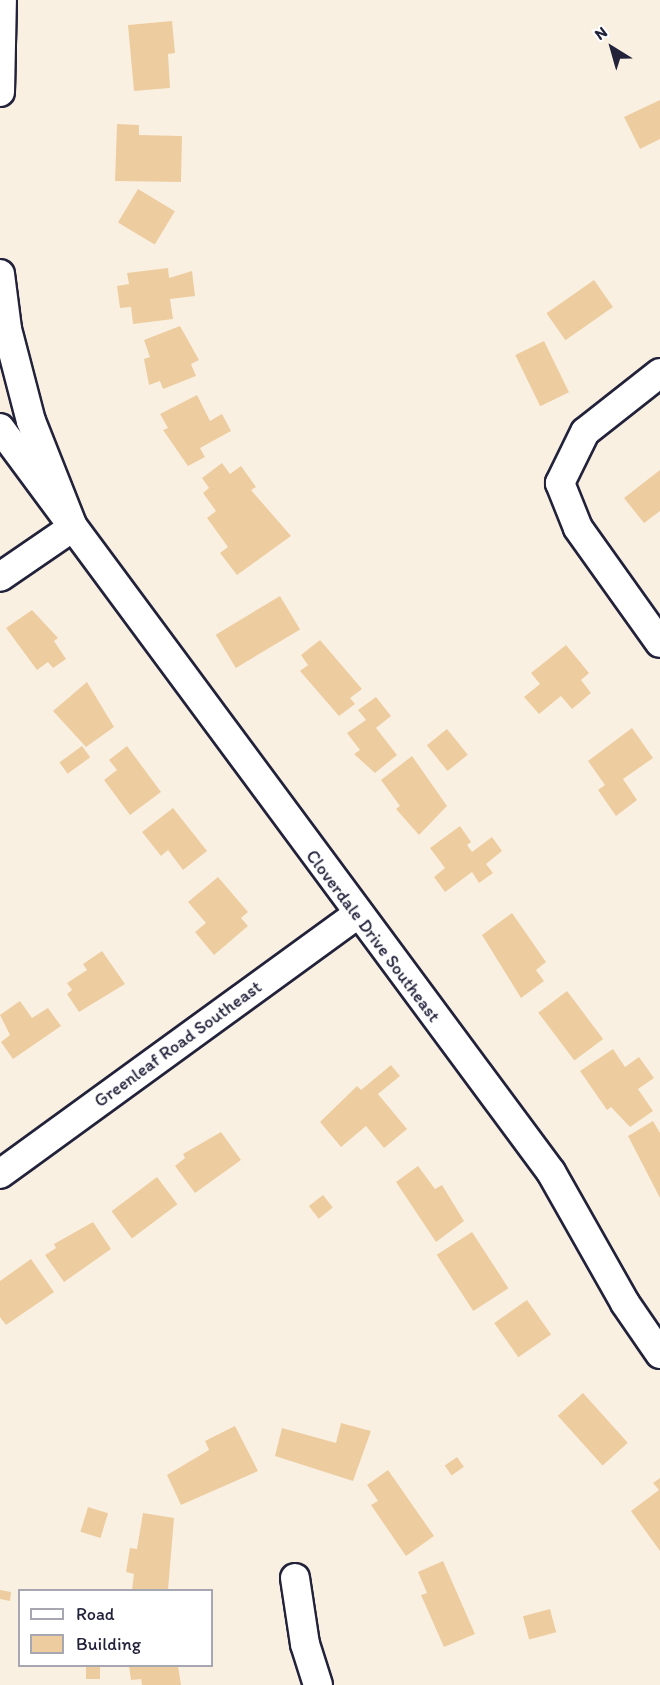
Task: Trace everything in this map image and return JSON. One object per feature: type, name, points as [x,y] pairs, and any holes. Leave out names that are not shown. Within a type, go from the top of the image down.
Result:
[{"type":"street","points":[[0,92],[3,0]]},
{"type":"street","name":"Cloverdale Drive Southeast","points":[[0,274],[7,329],[31,421],[73,527]]},
{"type":"street","points":[[660,373],[585,432],[560,483],[578,528],[660,643]]},
{"type":"street","name":"Cloverdale Drive Southeast","points":[[0,428],[357,915],[551,1172],[625,1303],[660,1354]]},
{"type":"street","points":[[0,578],[73,527]]},
{"type":"street","name":"Greenleaf Road Southeast","points":[[0,1174],[357,915]]},
{"type":"street","points":[[295,1578],[305,1644],[318,1685]]},
{"type":"building","points":[[172,21],[175,53],[168,54],[170,88],[134,91],[128,25]]},
{"type":"building","points":[[660,100],[660,139],[640,149],[624,117]]},
{"type":"building","points":[[117,124],[139,125],[139,135],[182,136],[181,182],[115,181]]},
{"type":"building","points":[[138,189],[175,211],[155,245],[118,222]]},
{"type":"building","points":[[168,268],[169,278],[192,271],[195,296],[170,299],[173,319],[133,324],[131,307],[120,308],[117,286],[129,284],[127,273]]},
{"type":"building","points":[[594,280],[613,307],[565,340],[546,313]]},
{"type":"building","points":[[180,326],[199,360],[191,364],[196,376],[163,389],[160,381],[149,385],[144,359],[150,357],[144,340]]},
{"type":"building","points":[[544,341],[569,392],[540,406],[515,355]]},
{"type":"building","points":[[197,395],[210,421],[222,414],[231,431],[200,448],[205,457],[188,466],[163,430],[168,428],[160,414]]},
{"type":"building","points":[[222,463],[230,474],[241,466],[256,487],[251,490],[291,536],[237,575],[220,553],[228,547],[207,518],[216,511],[203,493],[209,488],[202,478]]},
{"type":"building","points":[[660,470],[660,511],[644,523],[624,498]]},
{"type":"building","points":[[280,596],[300,629],[236,668],[216,635]]},
{"type":"building","points":[[32,610],[58,638],[54,641],[66,659],[53,668],[48,662],[37,670],[6,628]]},
{"type":"building","points":[[320,640],[362,689],[350,698],[355,704],[339,716],[300,671],[308,665],[301,655]]},
{"type":"building","points":[[566,645],[589,673],[581,680],[591,693],[572,709],[561,696],[539,714],[524,697],[540,684],[531,673]]},
{"type":"building","points":[[87,682],[114,727],[86,747],[53,711]]},
{"type":"building","points":[[376,697],[391,716],[376,728],[397,755],[375,773],[354,754],[360,750],[347,733],[366,720],[358,710]]},
{"type":"building","points":[[632,728],[653,758],[623,779],[637,800],[616,816],[598,790],[605,785],[588,761]]},
{"type":"building","points":[[447,729],[468,755],[448,771],[427,745]]},
{"type":"building","points":[[82,746],[90,757],[68,774],[59,762]]},
{"type":"building","points":[[127,746],[161,792],[130,815],[104,780],[117,770],[109,760]]},
{"type":"building","points":[[412,756],[447,806],[419,835],[396,809],[400,806],[381,780]]},
{"type":"building","points":[[173,808],[207,851],[183,870],[168,850],[161,856],[142,832]]},
{"type":"building","points":[[460,826],[471,842],[467,845],[472,852],[492,837],[502,851],[486,864],[493,873],[479,883],[472,872],[445,892],[434,877],[445,868],[430,848]]},
{"type":"building","points":[[218,877],[248,912],[241,918],[248,926],[214,955],[195,932],[206,923],[188,902]]},
{"type":"building","points":[[512,913],[546,962],[536,970],[544,981],[521,998],[482,935]]},
{"type":"building","points":[[102,951],[125,984],[79,1012],[67,994],[72,990],[67,983],[87,970],[83,964]]},
{"type":"building","points":[[567,991],[603,1039],[574,1061],[538,1013]]},
{"type":"building","points":[[20,1001],[32,1018],[48,1008],[61,1026],[13,1059],[1,1042],[10,1035],[0,1015]]},
{"type":"building","points":[[613,1049],[625,1067],[639,1057],[654,1078],[638,1089],[653,1111],[630,1127],[611,1107],[607,1110],[580,1071]]},
{"type":"building","points":[[391,1065],[400,1076],[378,1094],[407,1129],[384,1148],[366,1126],[341,1147],[320,1122],[357,1086],[361,1090]]},
{"type":"building","points":[[653,1121],[660,1133],[660,1198],[628,1136]]},
{"type":"building","points":[[221,1132],[241,1160],[195,1193],[175,1166],[185,1158],[183,1154]]},
{"type":"building","points":[[418,1166],[435,1189],[442,1185],[464,1221],[436,1242],[396,1182]]},
{"type":"building","points":[[157,1177],[177,1204],[132,1238],[111,1211]]},
{"type":"building","points":[[323,1195],[333,1208],[319,1219],[309,1206]]},
{"type":"building","points":[[93,1222],[111,1249],[64,1282],[45,1255],[56,1248],[54,1244]]},
{"type":"building","points":[[472,1232],[508,1288],[473,1311],[437,1255]]},
{"type":"building","points":[[31,1259],[54,1292],[6,1325],[0,1317],[0,1281]]},
{"type":"building","points":[[527,1300],[551,1334],[518,1357],[494,1323]]},
{"type":"building","points":[[583,1393],[628,1443],[603,1466],[558,1416]]},
{"type":"building","points":[[341,1423],[371,1431],[353,1481],[275,1456],[282,1428],[336,1443]]},
{"type":"building","points":[[235,1426],[258,1471],[181,1505],[167,1475],[209,1450],[205,1441]]},
{"type":"building","points":[[457,1457],[464,1467],[452,1475],[445,1466]]},
{"type":"building","points":[[388,1470],[434,1536],[406,1556],[371,1505],[378,1501],[367,1485]]},
{"type":"building","points":[[660,1478],[660,1551],[631,1511],[659,1490],[653,1483]]},
{"type":"building","points":[[88,1507],[108,1513],[100,1538],[80,1532]]},
{"type":"building","points":[[143,1513],[174,1518],[168,1589],[132,1589],[134,1574],[126,1572],[130,1548],[137,1549]]},
{"type":"building","points":[[443,1561],[475,1634],[444,1647],[421,1595],[427,1593],[418,1572]]},
{"type":"building","points":[[0,1590],[11,1592],[10,1601],[0,1599]]},
{"type":"building","points":[[550,1609],[556,1632],[529,1639],[523,1616]]},
{"type":"building","points":[[86,1667],[100,1667],[100,1679],[86,1679]]},
{"type":"building","points":[[129,1667],[178,1667],[181,1685],[142,1685],[141,1679],[131,1680]]}]
